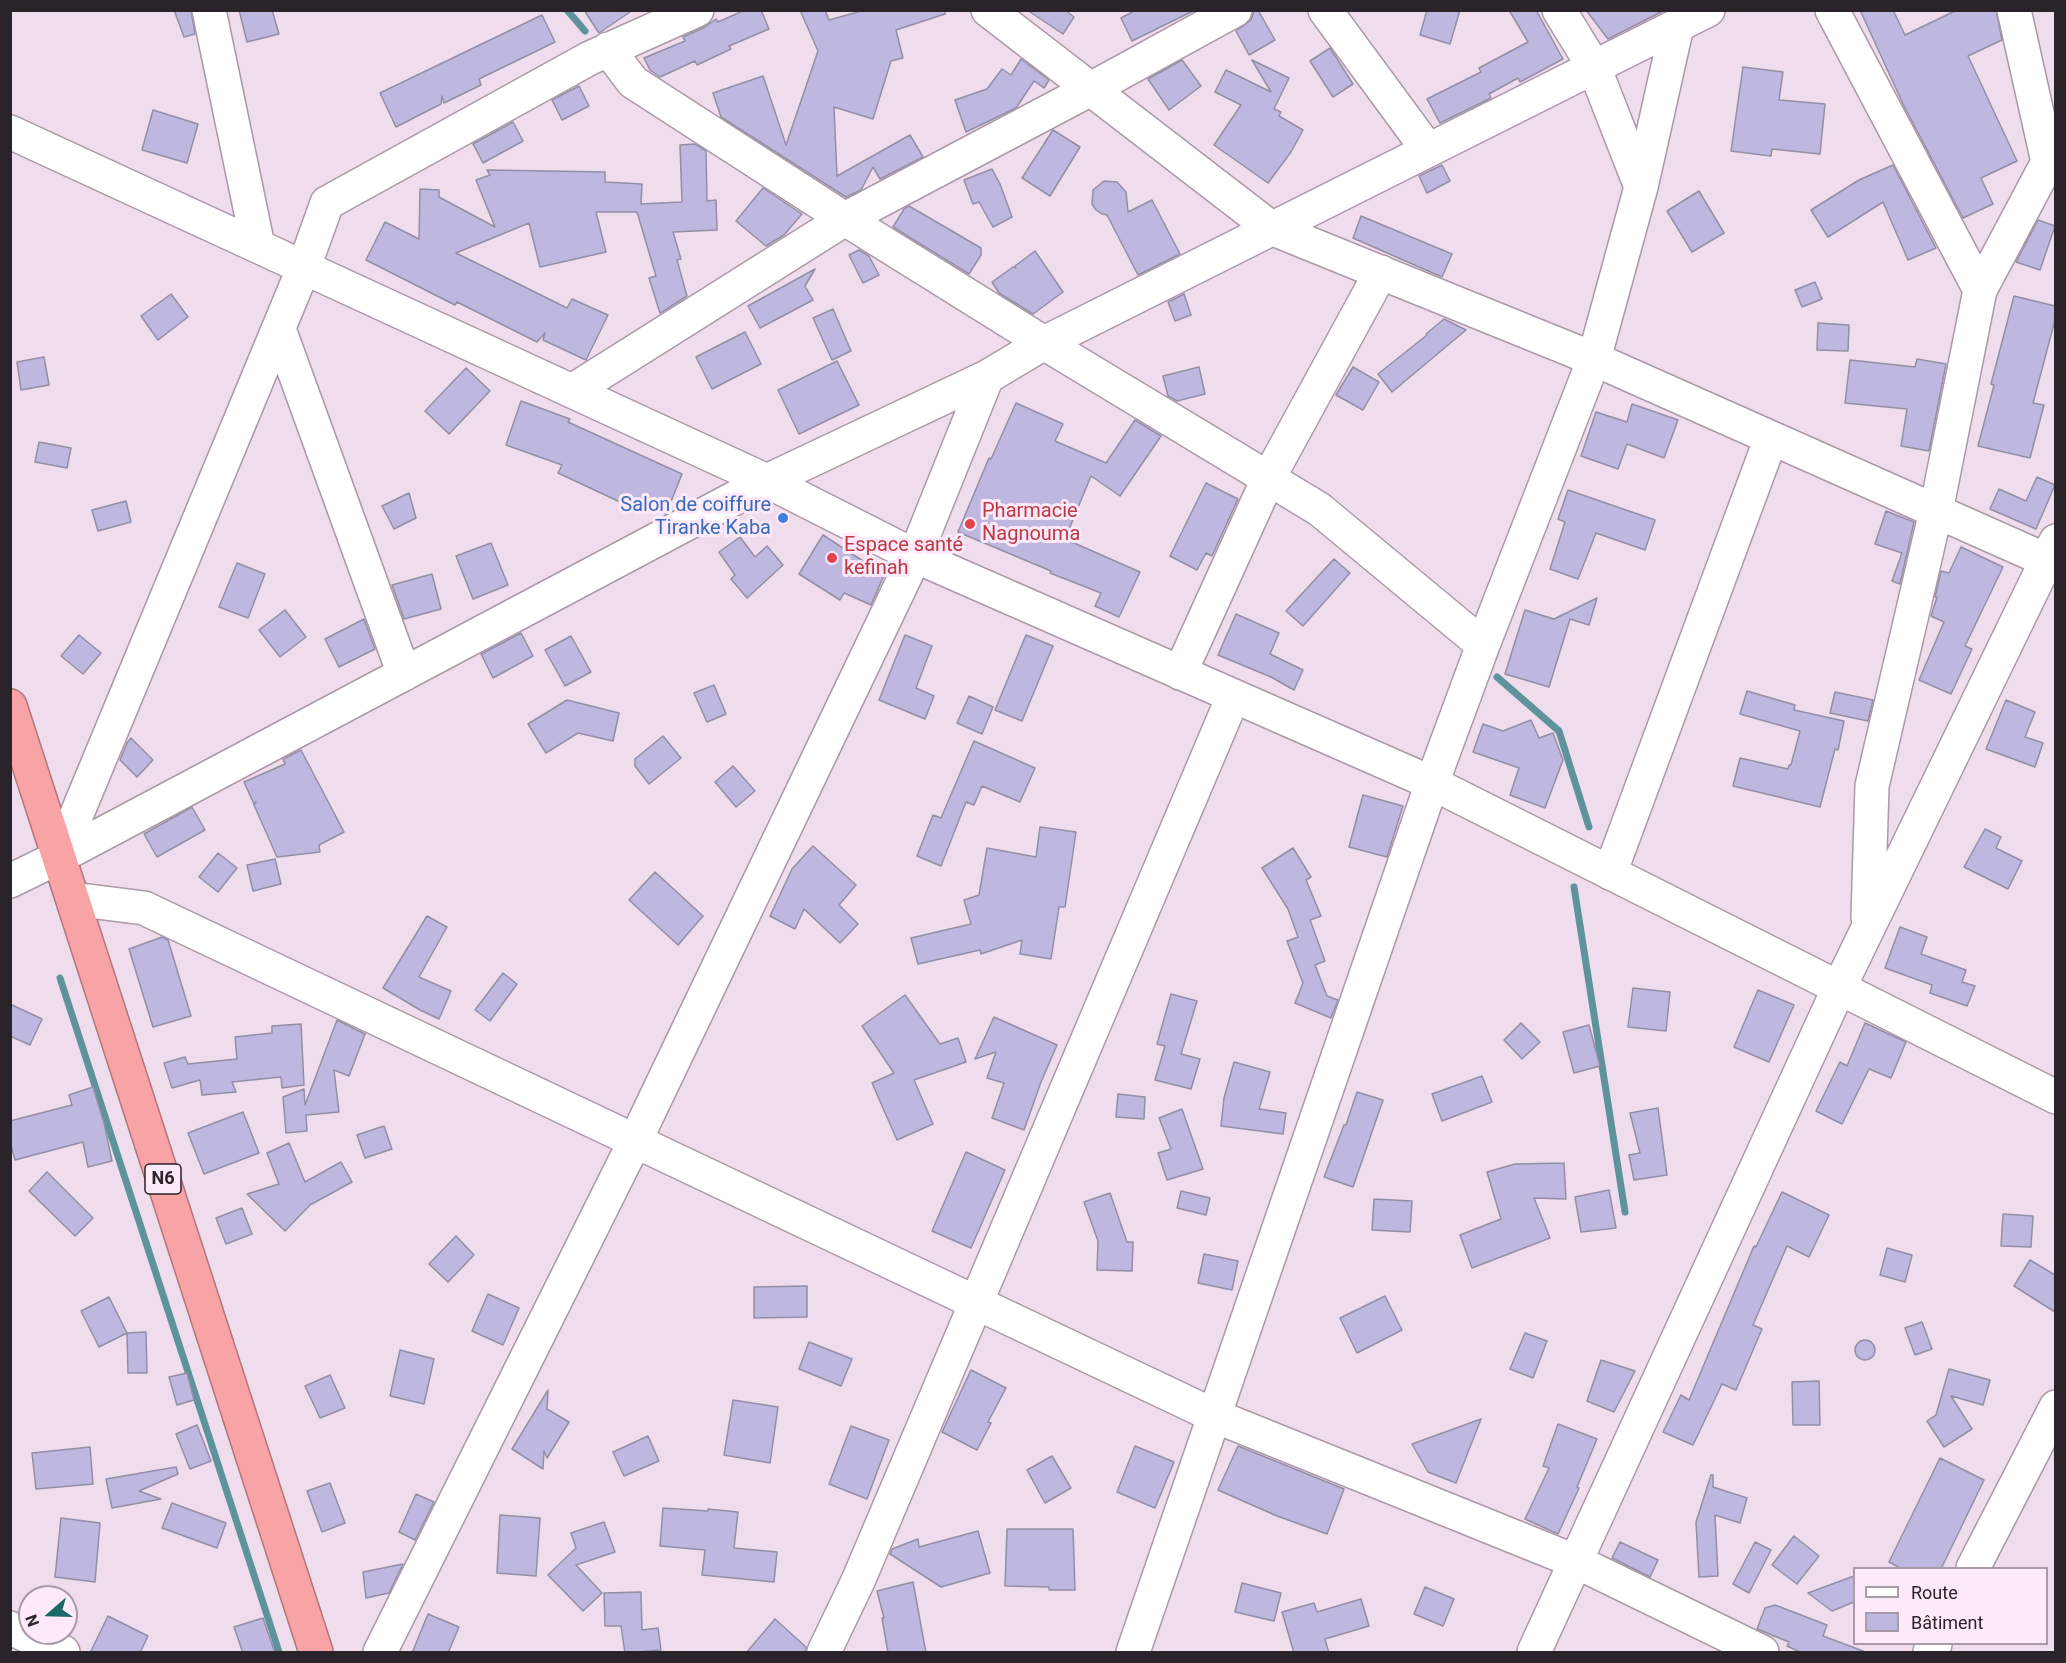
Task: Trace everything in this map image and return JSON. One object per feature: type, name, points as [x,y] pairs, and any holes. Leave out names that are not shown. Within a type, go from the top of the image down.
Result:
[{"type":"highway","name":"N6","points":[[10,706],[29,869],[73,899],[316,1653]]},
{"type":"highway","name":"N6","points":[[10,769],[29,869],[296,1653]]},
{"type":"street","points":[[209,10],[258,246]]},
{"type":"street","points":[[10,905],[29,869],[279,329],[327,203],[590,58],[697,10]]},
{"type":"street","points":[[988,10],[1271,228],[1594,359],[1936,511],[2053,547],[1839,988],[1534,1653]]},
{"type":"street","points":[[572,391],[845,219],[1089,90],[1234,10]]},
{"type":"street","points":[[1325,10],[1428,150]]},
{"type":"street","points":[[1559,10],[1594,67],[1641,187]]},
{"type":"street","points":[[29,869],[404,674],[767,481],[987,377],[1044,344],[1271,228],[1708,10]]},
{"type":"street","points":[[1832,10],[1980,290]]},
{"type":"street","points":[[1867,931],[1872,786],[1936,511],[1980,290],[2052,163],[2014,10]]},
{"type":"street","points":[[1133,1653],[1432,783],[1594,359],[1641,187],[1677,26]]},
{"type":"street","points":[[608,50],[633,82],[845,219],[1044,344],[1319,509],[1483,645]]},
{"type":"street","points":[[10,132],[767,481],[915,556],[1432,783],[2055,1097]]},
{"type":"street","points":[[1180,673],[1269,478],[1381,273]]},
{"type":"street","points":[[279,329],[404,674]]},
{"type":"street","points":[[380,1653],[635,1141],[915,556],[987,377]]},
{"type":"street","points":[[1610,873],[1771,438]]},
{"type":"street","points":[[824,1653],[858,1581],[1233,697]]},
{"type":"street","points":[[73,899],[144,908],[1215,1416],[1576,1562],[1762,1653]]},
{"type":"street","points":[[1974,1567],[2055,1407]]},
{"type":"street","points":[[10,1628],[63,1653]]},
{"type":"building","points":[[174,10],[191,10],[195,34],[184,37]]},
{"type":"building","points":[[239,10],[272,10],[279,34],[247,42]]},
{"type":"building","points":[[584,10],[633,10],[599,33]]},
{"type":"building","points":[[745,10],[761,10],[769,29],[729,46],[731,49],[697,65],[695,61],[660,77],[650,70],[644,58],[685,41],[683,37],[716,19],[718,22]]},
{"type":"building","points":[[800,10],[825,10],[829,20],[865,10],[945,10],[945,14],[896,30],[903,58],[891,61],[873,119],[834,107],[837,176],[910,135],[923,157],[880,179],[873,167],[861,190],[846,197],[721,117],[713,93],[763,76],[786,145],[818,51]]},
{"type":"building","points":[[1027,10],[1065,10],[1074,17],[1063,34]]},
{"type":"building","points":[[1136,10],[1195,10],[1132,41],[1121,18]]},
{"type":"building","points":[[1254,10],[1258,10],[1275,40],[1249,55],[1236,31],[1251,20]]},
{"type":"building","points":[[1427,10],[1460,10],[1450,44],[1420,35]]},
{"type":"building","points":[[1509,10],[1536,10],[1563,59],[1520,82],[1518,78],[1489,94],[1491,98],[1440,123],[1427,99],[1481,72],[1479,68],[1528,42]]},
{"type":"building","points":[[1586,10],[1665,10],[1608,39]]},
{"type":"building","points":[[1860,10],[1893,10],[1905,35],[1957,10],[1996,10],[2002,40],[1968,56],[2017,161],[1981,178],[1993,204],[1963,218],[1904,106]]},
{"type":"building","points":[[542,15],[555,42],[479,79],[481,85],[444,103],[442,96],[441,104],[396,127],[380,93]]},
{"type":"building","points":[[1330,48],[1353,84],[1333,97],[1310,61]]},
{"type":"building","points":[[1021,59],[1049,80],[1044,88],[1034,81],[1016,108],[966,132],[955,100],[987,89],[1002,69],[1011,75]]},
{"type":"building","points":[[1182,60],[1201,86],[1169,110],[1148,79]]},
{"type":"building","points":[[1252,60],[1289,78],[1274,109],[1281,112],[1279,116],[1303,130],[1291,152],[1268,183],[1214,145],[1241,105],[1215,92],[1226,70],[1271,92]]},
{"type":"building","points":[[1743,67],[1783,72],[1779,100],[1825,104],[1820,154],[1772,149],[1771,156],[1731,151]]},
{"type":"building","points":[[579,86],[589,106],[562,120],[552,100]]},
{"type":"building","points":[[153,110],[198,124],[187,163],[142,150]]},
{"type":"building","points":[[513,122],[523,141],[483,163],[473,144]]},
{"type":"building","points":[[1053,130],[1080,147],[1050,196],[1022,178]]},
{"type":"building","points":[[695,144],[706,151],[707,201],[716,200],[717,230],[673,232],[681,259],[677,260],[687,296],[660,313],[649,278],[656,276],[637,212],[596,212],[606,252],[540,267],[529,223],[456,253],[567,308],[572,299],[608,315],[586,360],[543,340],[545,333],[537,342],[457,302],[455,305],[366,260],[385,222],[419,239],[420,189],[439,190],[439,197],[495,227],[476,180],[490,175],[487,170],[605,172],[605,182],[642,184],[641,204],[682,202],[680,145]]},
{"type":"building","points":[[1442,165],[1450,181],[1427,193],[1419,176]]},
{"type":"building","points":[[1893,165],[1936,248],[1908,260],[1883,202],[1828,237],[1811,210],[1859,180]]},
{"type":"building","points":[[992,169],[1012,217],[993,227],[979,202],[973,204],[964,180]]},
{"type":"building","points":[[1104,181],[1117,182],[1126,192],[1128,212],[1152,200],[1180,254],[1138,275],[1107,215],[1096,210],[1092,204],[1093,190]]},
{"type":"building","points":[[763,188],[802,214],[784,235],[766,246],[736,221]]},
{"type":"building","points":[[1699,191],[1724,233],[1692,252],[1667,211]]},
{"type":"building","points":[[909,206],[981,248],[981,255],[969,274],[893,227],[904,209]]},
{"type":"building","points":[[1361,216],[1452,254],[1442,277],[1353,238]]},
{"type":"building","points":[[2038,220],[2055,226],[2040,270],[2016,262]]},
{"type":"building","points":[[859,250],[869,256],[879,275],[863,283],[849,255]]},
{"type":"building","points":[[1035,251],[1063,292],[1033,314],[999,293],[992,282],[1013,267],[1016,268],[1015,266]]},
{"type":"building","points":[[815,269],[805,286],[813,300],[760,328],[748,306]]},
{"type":"building","points":[[1815,282],[1822,299],[1802,307],[1795,290]]},
{"type":"building","points":[[171,294],[188,317],[158,340],[141,316]]},
{"type":"building","points":[[1184,294],[1191,315],[1175,321],[1168,302]]},
{"type":"building","points":[[2014,296],[2055,306],[2055,320],[2033,403],[2044,405],[2030,458],[1978,446],[1994,385],[1991,384]]},
{"type":"building","points":[[833,309],[851,351],[832,360],[813,318]]},
{"type":"building","points":[[1444,319],[1466,330],[1392,392],[1378,374]]},
{"type":"building","points":[[1818,323],[1849,325],[1848,351],[1817,350]]},
{"type":"building","points":[[745,332],[761,364],[712,389],[696,357]]},
{"type":"building","points":[[44,357],[49,385],[21,390],[17,362]]},
{"type":"building","points":[[1917,359],[1946,364],[1929,451],[1901,446],[1907,409],[1845,403],[1850,360],[1915,367]]},
{"type":"building","points":[[837,361],[859,405],[799,434],[778,390]]},
{"type":"building","points":[[1199,367],[1205,394],[1177,401],[1168,396],[1163,376]]},
{"type":"building","points":[[1353,367],[1379,382],[1363,410],[1336,395]]},
{"type":"building","points":[[466,368],[490,391],[449,434],[425,411]]},
{"type":"building","points":[[521,401],[570,419],[568,422],[682,474],[666,514],[623,496],[620,502],[558,473],[562,465],[506,445]]},
{"type":"building","points":[[1016,403],[1063,424],[1055,441],[1106,463],[1135,420],[1161,436],[1120,496],[1091,476],[1065,539],[1140,572],[1119,617],[1095,606],[1101,593],[958,532],[989,458],[991,459]]},
{"type":"building","points":[[1632,404],[1678,420],[1664,458],[1627,444],[1618,469],[1581,456],[1596,412],[1627,422]]},
{"type":"building","points":[[39,442],[71,448],[67,468],[35,462]]},
{"type":"building","points":[[2037,477],[2055,485],[2036,529],[1990,509],[1999,489],[2026,501]]},
{"type":"building","points":[[1206,483],[1238,499],[1212,556],[1206,553],[1197,570],[1170,556]]},
{"type":"building","points":[[1568,490],[1655,520],[1645,550],[1596,533],[1578,579],[1550,569],[1565,522],[1558,519]]},
{"type":"building","points":[[409,493],[416,518],[394,529],[382,506]]},
{"type":"building","points":[[126,501],[131,522],[98,531],[92,510]]},
{"type":"building","points":[[1886,511],[1914,522],[1900,584],[1892,581],[1902,553],[1875,544]]},
{"type":"building","points":[[823,535],[866,563],[869,558],[888,566],[871,605],[844,593],[840,600],[799,574]]},
{"type":"building","points":[[740,537],[755,557],[767,546],[783,565],[747,598],[731,579],[735,575],[719,552]]},
{"type":"building","points":[[491,543],[508,585],[473,599],[456,556]]},
{"type":"building","points":[[1961,547],[2003,567],[1965,646],[1972,649],[1951,694],[1919,680],[1944,622],[1931,616],[1941,571],[1949,573]]},
{"type":"building","points":[[1334,559],[1350,573],[1303,626],[1286,611]]},
{"type":"building","points":[[237,563],[265,574],[248,618],[219,607]]},
{"type":"building","points":[[432,574],[441,609],[404,619],[392,585]]},
{"type":"building","points":[[1597,598],[1589,625],[1570,619],[1549,687],[1505,674],[1525,610],[1554,619]]},
{"type":"building","points":[[285,610],[306,637],[280,657],[259,630]]},
{"type":"building","points":[[1236,614],[1279,633],[1270,654],[1303,670],[1294,690],[1271,677],[1218,655]]},
{"type":"building","points":[[364,619],[375,649],[339,667],[325,639]]},
{"type":"building","points":[[521,633],[533,656],[493,678],[481,654]]},
{"type":"building","points":[[79,635],[101,653],[83,674],[61,656]]},
{"type":"building","points":[[905,635],[932,646],[916,688],[934,696],[925,719],[879,700]]},
{"type":"building","points":[[1026,635],[1053,646],[1022,721],[995,710]]},
{"type":"building","points":[[571,636],[591,672],[565,686],[545,650]]},
{"type":"building","points":[[714,685],[726,714],[707,722],[694,693]]},
{"type":"building","points":[[1747,691],[1795,705],[1794,710],[1844,721],[1838,750],[1835,749],[1820,807],[1733,786],[1740,758],[1788,769],[1800,731],[1740,714]]},
{"type":"building","points":[[1835,692],[1873,700],[1868,721],[1830,713]]},
{"type":"building","points":[[969,696],[993,707],[982,734],[957,723]]},
{"type":"building","points":[[567,700],[619,713],[613,741],[578,733],[546,753],[528,724]]},
{"type":"building","points":[[2006,700],[2035,712],[2025,737],[2043,743],[2035,767],[1986,749]]},
{"type":"building","points":[[1531,720],[1539,738],[1553,733],[1563,760],[1545,808],[1510,795],[1519,768],[1473,752],[1483,724],[1503,731]]},
{"type":"building","points":[[663,736],[681,758],[649,784],[635,766],[635,759]]},
{"type":"building","points":[[131,738],[153,760],[137,777],[120,760]]},
{"type":"building","points":[[974,741],[1035,768],[1020,802],[982,786],[974,805],[966,802],[941,866],[917,856],[933,815],[941,818]]},
{"type":"building","points":[[301,750],[344,832],[319,845],[320,852],[277,857],[254,805],[256,802],[254,804],[244,782],[285,764],[283,759]]},
{"type":"building","points":[[733,766],[755,791],[736,807],[715,782]]},
{"type":"building","points":[[1363,795],[1403,806],[1387,857],[1349,847]]},
{"type":"building","points":[[192,807],[205,830],[157,857],[144,834]]},
{"type":"building","points":[[1040,827],[1076,832],[1065,907],[1059,907],[1051,959],[1020,954],[1022,940],[981,954],[980,950],[918,964],[911,938],[971,924],[964,900],[979,895],[987,848],[1036,857]]},
{"type":"building","points":[[1985,829],[2001,837],[1996,848],[2022,861],[2008,889],[1964,867]]},
{"type":"building","points":[[813,846],[856,885],[839,905],[858,924],[840,943],[804,909],[795,929],[770,916],[792,869]]},
{"type":"building","points":[[1293,848],[1311,877],[1306,880],[1321,916],[1310,920],[1325,961],[1315,965],[1327,996],[1338,1000],[1331,1018],[1295,1003],[1303,983],[1287,941],[1298,937],[1288,909],[1262,868]]},
{"type":"building","points":[[218,853],[237,868],[218,892],[199,877]]},
{"type":"building","points":[[275,859],[281,884],[253,891],[247,865]]},
{"type":"building","points":[[655,872],[703,916],[678,945],[629,900]]},
{"type":"building","points":[[427,916],[447,927],[419,977],[451,991],[439,1019],[383,988]]},
{"type":"building","points":[[1900,927],[1927,937],[1921,954],[1966,970],[1962,982],[1975,986],[1967,1006],[1930,993],[1932,985],[1885,968]]},
{"type":"building","points":[[162,937],[168,940],[191,1016],[153,1027],[129,949]]},
{"type":"building","points":[[503,973],[517,984],[490,1021],[475,1010]]},
{"type":"building","points":[[1633,988],[1670,992],[1666,1031],[1628,1027]]},
{"type":"building","points":[[1758,990],[1794,1005],[1769,1062],[1734,1047]]},
{"type":"building","points":[[1171,994],[1197,1001],[1181,1054],[1200,1059],[1191,1089],[1155,1080],[1165,1046],[1157,1044]]},
{"type":"building","points":[[905,995],[940,1044],[958,1038],[966,1062],[914,1080],[933,1124],[897,1140],[872,1083],[894,1073],[862,1026]]},
{"type":"building","points":[[10,1004],[42,1019],[30,1045],[10,1036]]},
{"type":"building","points":[[994,1017],[1057,1045],[1024,1130],[992,1118],[1004,1083],[987,1078],[996,1052],[975,1059]]},
{"type":"building","points":[[337,1020],[365,1034],[349,1076],[334,1070],[339,1112],[306,1115],[307,1131],[286,1133],[283,1097],[304,1089],[305,1105]]},
{"type":"building","points":[[1521,1023],[1540,1042],[1522,1059],[1504,1040]]},
{"type":"building","points":[[1865,1023],[1906,1042],[1891,1078],[1869,1069],[1842,1124],[1816,1111],[1840,1062],[1847,1066]]},
{"type":"building","points":[[301,1024],[304,1085],[282,1088],[281,1077],[232,1082],[236,1092],[202,1095],[200,1080],[172,1088],[164,1063],[185,1057],[188,1064],[237,1059],[235,1037],[272,1033],[272,1026]]},
{"type":"building","points":[[1589,1025],[1600,1066],[1574,1073],[1563,1032]]},
{"type":"building","points":[[1234,1062],[1270,1072],[1259,1109],[1286,1113],[1283,1134],[1221,1126],[1224,1098]]},
{"type":"building","points":[[1482,1076],[1492,1102],[1442,1121],[1432,1094]]},
{"type":"building","points":[[93,1087],[112,1161],[88,1167],[83,1142],[15,1160],[10,1142],[10,1121],[72,1105],[69,1095]]},
{"type":"building","points":[[1357,1092],[1383,1100],[1353,1187],[1324,1177]]},
{"type":"building","points":[[1118,1094],[1145,1097],[1144,1119],[1116,1117]]},
{"type":"building","points":[[1658,1108],[1667,1175],[1634,1180],[1629,1155],[1640,1153],[1630,1113]]},
{"type":"building","points":[[1182,1109],[1203,1169],[1167,1180],[1158,1153],[1171,1149],[1159,1118]]},
{"type":"building","points":[[243,1112],[259,1153],[204,1174],[188,1133]]},
{"type":"building","points":[[384,1126],[392,1149],[365,1158],[357,1135]]},
{"type":"building","points":[[289,1143],[305,1182],[341,1162],[352,1182],[310,1205],[285,1231],[247,1194],[279,1184],[267,1153]]},
{"type":"building","points":[[966,1152],[1005,1170],[971,1248],[932,1231]]},
{"type":"building","points":[[1564,1163],[1566,1199],[1534,1198],[1550,1238],[1472,1268],[1460,1235],[1501,1219],[1487,1172],[1515,1164]]},
{"type":"building","points":[[47,1172],[93,1218],[75,1236],[29,1191]]},
{"type":"building","points":[[1609,1190],[1616,1228],[1581,1232],[1575,1197]]},
{"type":"building","points":[[1181,1191],[1210,1198],[1206,1215],[1177,1208]]},
{"type":"building","points":[[1782,1192],[1829,1215],[1809,1257],[1787,1246],[1753,1325],[1762,1329],[1736,1390],[1722,1384],[1693,1445],[1663,1432],[1681,1395],[1689,1400],[1754,1246],[1756,1247]]},
{"type":"building","points":[[1110,1193],[1127,1242],[1133,1242],[1132,1271],[1097,1270],[1098,1241],[1084,1202]]},
{"type":"building","points":[[1374,1199],[1412,1201],[1410,1232],[1372,1230]]},
{"type":"building","points":[[242,1208],[252,1234],[226,1244],[216,1218]]},
{"type":"building","points":[[2003,1214],[2033,1216],[2031,1247],[2001,1246]]},
{"type":"building","points":[[456,1236],[474,1255],[448,1282],[429,1264]]},
{"type":"building","points":[[1887,1248],[1912,1255],[1905,1282],[1880,1275]]},
{"type":"building","points":[[1204,1254],[1238,1261],[1232,1290],[1198,1283]]},
{"type":"building","points":[[2030,1260],[2055,1275],[2055,1312],[2014,1286]]},
{"type":"building","points":[[807,1286],[807,1317],[754,1318],[754,1287]]},
{"type":"building","points":[[488,1294],[519,1308],[503,1345],[472,1331]]},
{"type":"building","points":[[1385,1296],[1402,1330],[1357,1353],[1340,1318]]},
{"type":"building","points":[[109,1297],[127,1333],[99,1347],[81,1311]]},
{"type":"building","points":[[1922,1322],[1932,1349],[1915,1355],[1905,1328]]},
{"type":"building","points":[[146,1332],[147,1373],[128,1373],[127,1333]]},
{"type":"building","points":[[1525,1333],[1547,1341],[1533,1378],[1510,1369]]},
{"type":"building","points":[[1865,1340],[1872,1343],[1875,1350],[1872,1357],[1865,1360],[1858,1357],[1855,1350],[1858,1343]]},
{"type":"building","points":[[809,1342],[852,1359],[841,1386],[799,1369]]},
{"type":"building","points":[[400,1350],[434,1359],[424,1404],[390,1396]]},
{"type":"building","points":[[1601,1360],[1635,1371],[1614,1412],[1587,1401]]},
{"type":"building","points":[[1949,1369],[1990,1380],[1983,1405],[1951,1396],[1972,1429],[1944,1447],[1927,1421],[1936,1415]]},
{"type":"building","points":[[971,1370],[1006,1388],[988,1422],[991,1423],[977,1450],[942,1432]]},
{"type":"building","points":[[187,1373],[194,1400],[177,1405],[169,1377]]},
{"type":"building","points":[[330,1375],[345,1408],[320,1418],[305,1386]]},
{"type":"building","points":[[1819,1381],[1820,1425],[1793,1425],[1792,1382]]},
{"type":"building","points":[[548,1390],[547,1409],[569,1422],[547,1458],[544,1451],[543,1469],[512,1449]]},
{"type":"building","points":[[733,1400],[778,1407],[770,1463],[724,1455]]},
{"type":"building","points":[[1481,1419],[1456,1483],[1428,1472],[1412,1444]]},
{"type":"building","points":[[1558,1424],[1597,1439],[1577,1487],[1579,1488],[1558,1534],[1525,1519],[1549,1468],[1543,1466]]},
{"type":"building","points":[[197,1425],[211,1461],[190,1469],[176,1434]]},
{"type":"building","points":[[851,1426],[889,1440],[867,1499],[829,1484]]},
{"type":"building","points":[[648,1436],[659,1461],[624,1476],[613,1452]]},
{"type":"building","points":[[1135,1446],[1174,1462],[1155,1508],[1117,1492]]},
{"type":"building","points":[[1238,1446],[1344,1489],[1327,1534],[1277,1516],[1218,1490]]},
{"type":"building","points":[[90,1447],[93,1484],[36,1489],[32,1453]]},
{"type":"building","points":[[1052,1456],[1071,1488],[1045,1503],[1027,1470]]},
{"type":"building","points":[[1940,1458],[1984,1480],[1942,1567],[1898,1567],[1889,1562]]},
{"type":"building","points":[[176,1467],[178,1474],[139,1491],[161,1499],[112,1508],[106,1479]]},
{"type":"building","points":[[1711,1475],[1713,1475],[1713,1487],[1747,1498],[1740,1523],[1715,1515],[1718,1576],[1699,1577],[1696,1522]]},
{"type":"building","points":[[330,1483],[345,1523],[322,1532],[307,1491]]},
{"type":"building","points":[[416,1494],[434,1502],[415,1540],[399,1532]]},
{"type":"building","points":[[172,1503],[226,1523],[217,1548],[162,1528]]},
{"type":"building","points":[[663,1508],[738,1512],[734,1548],[777,1552],[774,1582],[702,1575],[705,1550],[660,1546]]},
{"type":"building","points":[[500,1515],[540,1518],[536,1576],[497,1573]]},
{"type":"building","points":[[61,1518],[100,1523],[95,1582],[55,1577]]},
{"type":"building","points":[[604,1522],[615,1552],[576,1565],[602,1593],[583,1611],[548,1575],[576,1548],[571,1533]]},
{"type":"building","points":[[1007,1529],[1073,1529],[1075,1590],[1005,1586]]},
{"type":"building","points":[[978,1531],[990,1573],[941,1587],[890,1554],[892,1549],[918,1539],[919,1547]]},
{"type":"building","points":[[1794,1536],[1819,1556],[1797,1584],[1772,1565]]},
{"type":"building","points":[[1620,1542],[1658,1560],[1650,1577],[1612,1558]]},
{"type":"building","points":[[1755,1542],[1771,1550],[1749,1593],[1733,1584]]},
{"type":"building","points":[[403,1564],[389,1593],[366,1598],[363,1572]]},
{"type":"building","points":[[1853,1576],[1853,1602],[1832,1611],[1808,1593]]},
{"type":"building","points":[[913,1582],[926,1653],[888,1653],[882,1618],[884,1618],[877,1591]]},
{"type":"building","points":[[1242,1583],[1281,1593],[1274,1621],[1235,1612]]},
{"type":"building","points":[[1425,1587],[1454,1599],[1443,1626],[1414,1614]]},
{"type":"building","points":[[641,1592],[642,1630],[658,1628],[661,1650],[625,1653],[621,1626],[605,1626],[604,1593]]},
{"type":"building","points":[[1361,1599],[1369,1626],[1325,1639],[1329,1653],[1294,1653],[1282,1612],[1314,1603],[1317,1612]]},
{"type":"building","points":[[1775,1605],[1827,1625],[1823,1636],[1863,1651],[1863,1653],[1802,1653],[1787,1646],[1789,1642],[1757,1629],[1765,1608]]},
{"type":"building","points":[[428,1614],[459,1627],[448,1653],[412,1653]]},
{"type":"building","points":[[108,1616],[148,1636],[140,1653],[90,1653]]},
{"type":"building","points":[[263,1618],[275,1653],[243,1653],[234,1627]]},
{"type":"building","points":[[775,1619],[806,1647],[805,1653],[746,1653]]},
{"type":"waterway","points":[[567,10],[585,31]]},
{"type":"waterway","points":[[1497,677],[1559,731],[1589,827]]},
{"type":"waterway","points":[[1574,887],[1625,1212]]},
{"type":"waterway","points":[[60,978],[279,1652]]},
{"type":"place","name":"Salon de coiffure Tiranke Kaba","points":[[783,518]]},
{"type":"place","name":"Pharmacie Nagnouma","points":[[970,524]]},
{"type":"place","name":"Espace santé kefinah","points":[[832,558]]}]
